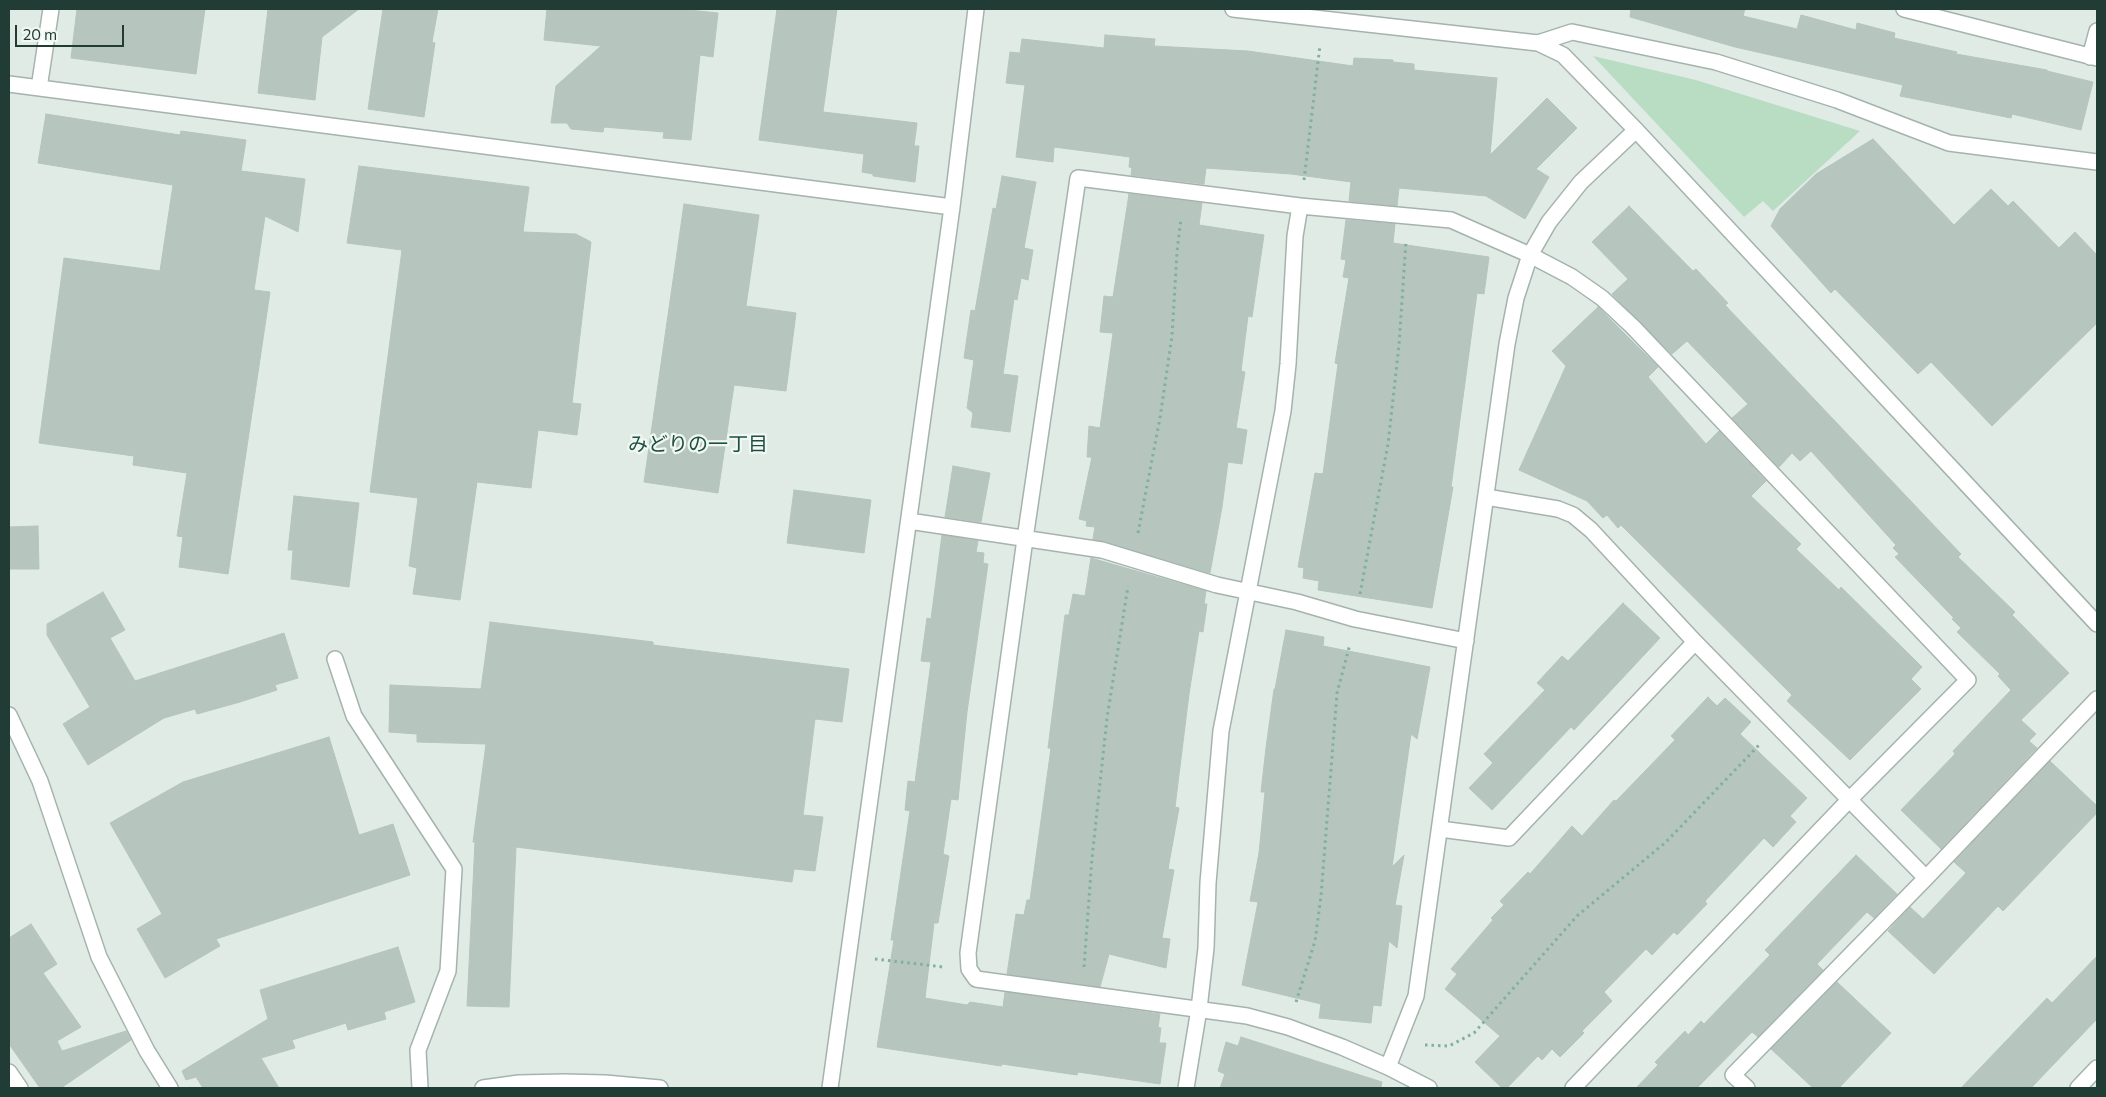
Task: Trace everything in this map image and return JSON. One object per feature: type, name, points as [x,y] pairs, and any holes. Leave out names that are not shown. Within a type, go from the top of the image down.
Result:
[{"type":"street","points":[[39,88],[51,9]]},
{"type":"street","points":[[830,1088],[952,206],[976,9]]},
{"type":"street","points":[[1232,9],[1326,14],[1538,43],[1563,55],[1636,130],[2097,624]]},
{"type":"street","points":[[1904,9],[2094,58],[2097,31]]},
{"type":"street","points":[[1538,43],[1572,32],[1716,62],[1837,100],[1949,143],[2097,162]]},
{"type":"street","points":[[9,84],[952,206]]},
{"type":"street","points":[[1388,1067],[1416,996],[1507,344],[1516,298],[1530,255],[1549,222],[1581,182],[1636,130]]},
{"type":"street","points":[[1429,1088],[1388,1067],[1288,1027],[1247,1016],[976,979],[969,969],[968,953],[1025,539],[1078,178],[1300,206],[1451,220],[1530,255],[1572,277],[1602,298],[1633,328],[1968,680],[1850,799],[1573,1088]]},
{"type":"street","points":[[1186,1088],[1199,1008],[1206,948],[1208,874],[1221,732],[1283,411],[1288,364],[1295,236],[1300,206]]},
{"type":"street","points":[[1486,497],[1558,509],[1573,515],[1591,530],[1695,642],[1926,878]]},
{"type":"street","points":[[909,521],[1102,550],[1217,585],[1297,602],[1355,619],[1466,641]]},
{"type":"street","points":[[1440,829],[1509,838],[1695,642]]},
{"type":"street","points":[[335,659],[354,716],[454,869],[448,971],[418,1050],[420,1088]]},
{"type":"street","points":[[1747,1088],[1733,1075],[1926,878],[2097,699]]},
{"type":"street","points":[[9,715],[40,781],[100,957],[147,1051],[170,1088]]},
{"type":"street","points":[[2078,1088],[2097,1068]]},
{"type":"street","points":[[9,1072],[20,1088]]},
{"type":"street","points":[[483,1088],[564,1082],[605,1083],[660,1088]]},
{"type":"path","points":[[1300,206],[1321,39]]},
{"type":"path","points":[[1082,993],[1092,858],[1107,718],[1133,558],[1160,418],[1172,336],[1177,252],[1184,192]]},
{"type":"path","points":[[1397,1045],[1449,1046],[1474,1033],[1577,916],[1666,842],[1778,725]]},
{"type":"path","points":[[848,956],[969,969]]},
{"type":"green space","points":[[1593,56],[1696,80],[1860,131],[1773,211],[1763,201],[1744,217]]},
{"type":"building","points":[[77,9],[205,9],[196,74],[71,58]]},
{"type":"building","points":[[268,9],[359,9],[322,37],[315,100],[258,93]]},
{"type":"building","points":[[383,9],[438,9],[432,42],[435,43],[424,117],[368,109]]},
{"type":"building","points":[[547,9],[679,9],[718,13],[713,57],[700,55],[691,140],[663,138],[664,132],[604,127],[603,132],[571,129],[567,123],[551,123],[556,86],[601,46],[544,40]]},
{"type":"building","points":[[777,9],[837,9],[823,112],[917,123],[914,146],[919,146],[915,182],[873,176],[873,174],[862,172],[864,154],[759,140]]},
{"type":"building","points":[[1631,9],[1745,9],[1743,16],[1797,29],[1801,15],[1856,30],[1857,23],[1895,33],[1894,38],[1957,52],[1956,54],[2047,70],[2093,82],[2081,130],[2012,114],[2011,118],[1900,96],[1903,85],[1735,47],[1630,17]]},
{"type":"building","points":[[1105,35],[1155,39],[1154,46],[1248,51],[1353,66],[1354,58],[1393,60],[1393,62],[1414,64],[1414,70],[1497,78],[1490,155],[1547,98],[1577,128],[1536,169],[1549,177],[1525,219],[1486,196],[1399,188],[1397,206],[1349,201],[1351,182],[1291,174],[1206,168],[1204,184],[1131,175],[1132,168],[1129,167],[1130,157],[1054,147],[1053,162],[1016,157],[1025,85],[1006,83],[1010,52],[1020,53],[1022,39],[1104,48]]},
{"type":"building","points":[[46,114],[180,135],[181,131],[246,140],[241,171],[305,179],[298,232],[265,216],[254,290],[270,292],[228,574],[179,567],[183,537],[177,536],[187,473],[133,465],[134,456],[39,443],[64,258],[160,271],[173,185],[38,163]]},
{"type":"building","points":[[1873,139],[1954,225],[1991,189],[2008,206],[2013,201],[2059,248],[2075,232],[2097,255],[2097,323],[1992,426],[1931,362],[1918,374],[1835,289],[1831,293],[1771,226],[1780,209],[1816,174]]},
{"type":"building","points":[[359,166],[529,187],[523,232],[576,234],[591,242],[572,403],[581,404],[577,435],[538,430],[531,488],[477,482],[460,600],[413,594],[417,568],[409,566],[418,498],[370,492],[402,250],[347,243]]},
{"type":"building","points":[[1002,176],[1036,182],[1024,248],[1033,250],[1028,280],[1021,278],[1017,300],[1014,299],[1003,374],[1018,376],[1010,432],[971,427],[973,413],[967,408],[974,360],[964,358],[971,310],[975,311],[993,208],[996,209]]},
{"type":"building","points":[[1129,194],[1202,203],[1199,225],[1264,235],[1252,317],[1248,316],[1241,371],[1245,372],[1236,428],[1247,430],[1242,464],[1228,462],[1210,573],[1093,539],[1095,527],[1086,526],[1087,521],[1079,519],[1092,457],[1087,457],[1089,426],[1100,428],[1113,333],[1100,332],[1104,296],[1113,297]]},
{"type":"building","points":[[684,204],[759,215],[746,306],[796,313],[786,391],[734,385],[718,493],[644,482]]},
{"type":"building","points":[[1629,206],[1693,271],[1696,269],[1728,303],[1725,305],[1961,554],[1958,557],[2015,612],[2012,615],[2069,673],[2021,720],[2036,734],[2029,741],[2037,748],[1941,849],[1901,810],[1955,754],[1953,751],[2011,690],[1998,676],[2000,674],[1957,632],[1961,628],[1952,619],[1954,618],[1895,557],[1899,554],[1893,548],[1896,545],[1811,451],[1800,461],[1792,453],[1779,467],[1732,418],[1748,404],[1687,341],[1672,354],[1612,294],[1628,279],[1592,242]]},
{"type":"building","points":[[1346,220],[1395,224],[1393,243],[1489,257],[1484,294],[1477,293],[1451,487],[1453,487],[1432,608],[1318,590],[1319,581],[1303,578],[1304,568],[1298,567],[1315,473],[1323,474],[1338,364],[1335,363],[1349,278],[1343,277],[1346,260],[1341,259]]},
{"type":"building","points":[[1598,307],[1658,367],[1648,377],[1706,444],[1719,431],[1766,481],[1751,496],[1801,544],[1796,549],[1839,590],[1841,587],[1922,667],[1911,679],[1921,689],[1850,760],[1787,701],[1792,695],[1621,525],[1618,528],[1607,515],[1603,518],[1587,501],[1519,470],[1566,366],[1552,351]]},
{"type":"building","points":[[953,466],[990,473],[981,522],[945,517]]},
{"type":"building","points":[[794,490],[871,500],[864,553],[787,543]]},
{"type":"building","points":[[294,496],[359,503],[349,587],[291,579],[293,550],[288,550]]},
{"type":"building","points":[[38,526],[39,569],[9,569],[9,527]]},
{"type":"building","points":[[942,535],[978,541],[976,552],[984,553],[983,563],[988,564],[967,712],[958,800],[951,799],[943,854],[949,856],[938,923],[934,923],[925,998],[967,1005],[970,1002],[1003,1007],[1005,992],[1160,1014],[1158,1027],[1161,1028],[1159,1043],[1166,1043],[1160,1084],[1078,1072],[1077,1075],[1002,1064],[1001,1066],[877,1047],[894,940],[891,940],[910,811],[905,810],[908,781],[915,782],[931,662],[921,661],[927,618],[931,619]]},
{"type":"building","points":[[1091,558],[1206,591],[1204,604],[1207,604],[1203,632],[1199,631],[1189,694],[1175,807],[1179,808],[1168,869],[1174,870],[1162,938],[1170,939],[1166,968],[1109,954],[1100,987],[1007,974],[1016,914],[1024,915],[1027,900],[1030,900],[1051,748],[1048,748],[1065,615],[1069,615],[1073,594],[1085,596]]},
{"type":"building","points":[[103,592],[125,630],[110,638],[135,681],[284,633],[298,678],[275,685],[277,690],[240,702],[197,714],[195,709],[164,718],[88,765],[63,724],[90,707],[47,635],[47,624]]},
{"type":"building","points":[[1623,603],[1660,638],[1574,730],[1571,727],[1492,810],[1469,788],[1493,763],[1484,754],[1545,690],[1537,683],[1562,656],[1568,661]]},
{"type":"building","points":[[490,622],[653,642],[653,645],[849,669],[842,722],[815,719],[803,815],[823,817],[815,871],[794,869],[792,882],[516,847],[509,1007],[467,1006],[475,842],[473,842],[486,744],[417,742],[417,734],[389,732],[390,685],[481,689]]},
{"type":"building","points":[[1286,630],[1324,637],[1323,646],[1430,667],[1417,739],[1411,734],[1392,867],[1404,855],[1395,905],[1402,906],[1397,948],[1389,941],[1381,1006],[1373,1005],[1371,1023],[1319,1018],[1321,1004],[1242,985],[1258,902],[1250,901],[1259,853],[1265,792],[1261,792],[1274,689]]},
{"type":"building","points":[[1708,697],[1717,706],[1725,698],[1751,722],[1740,734],[1807,798],[1790,816],[1796,822],[1773,847],[1764,838],[1705,901],[1707,904],[1677,935],[1674,932],[1652,955],[1646,949],[1604,992],[1612,1001],[1582,1031],[1584,1033],[1560,1057],[1552,1049],[1542,1060],[1538,1056],[1507,1088],[1502,1088],[1475,1062],[1500,1036],[1445,989],[1457,974],[1451,969],[1493,920],[1491,918],[1504,905],[1500,901],[1528,872],[1530,874],[1572,826],[1582,836],[1614,800],[1616,801],[1675,740],[1671,736]]},
{"type":"building","points":[[329,737],[359,835],[393,824],[410,875],[216,939],[220,946],[165,978],[137,929],[162,914],[110,823],[183,782]]},
{"type":"building","points":[[2050,761],[2097,806],[2097,813],[2003,911],[1998,906],[1934,974],[1888,931],[1910,907],[1923,919],[1966,873],[1954,862]]},
{"type":"building","points":[[1856,855],[1897,894],[1874,918],[1867,912],[1817,964],[1823,970],[1758,1037],[1752,1032],[1697,1088],[1636,1088],[1658,1065],[1655,1062],[1685,1031],[1688,1035],[1701,1021],[1704,1024],[1770,955],[1765,950]]},
{"type":"building","points":[[31,924],[57,964],[43,973],[81,1027],[57,1041],[62,1051],[126,1031],[131,1040],[61,1088],[40,1088],[9,1044],[9,938]]},
{"type":"building","points":[[398,947],[415,1002],[384,1012],[386,1019],[348,1030],[346,1023],[292,1040],[295,1048],[261,1058],[279,1088],[203,1088],[196,1077],[186,1080],[182,1071],[268,1019],[260,990]]},
{"type":"building","points":[[2097,956],[2097,1019],[2031,1088],[1961,1088],[2047,998],[2052,1003]]},
{"type":"building","points":[[1837,982],[1891,1033],[1839,1088],[1813,1088],[1771,1049]]},
{"type":"building","points":[[1241,1037],[1382,1082],[1381,1088],[1220,1088],[1225,1074],[1218,1071],[1226,1042],[1238,1046]]},
{"type":"district","name":"みどりの一丁目","points":[[698,444]]}]
